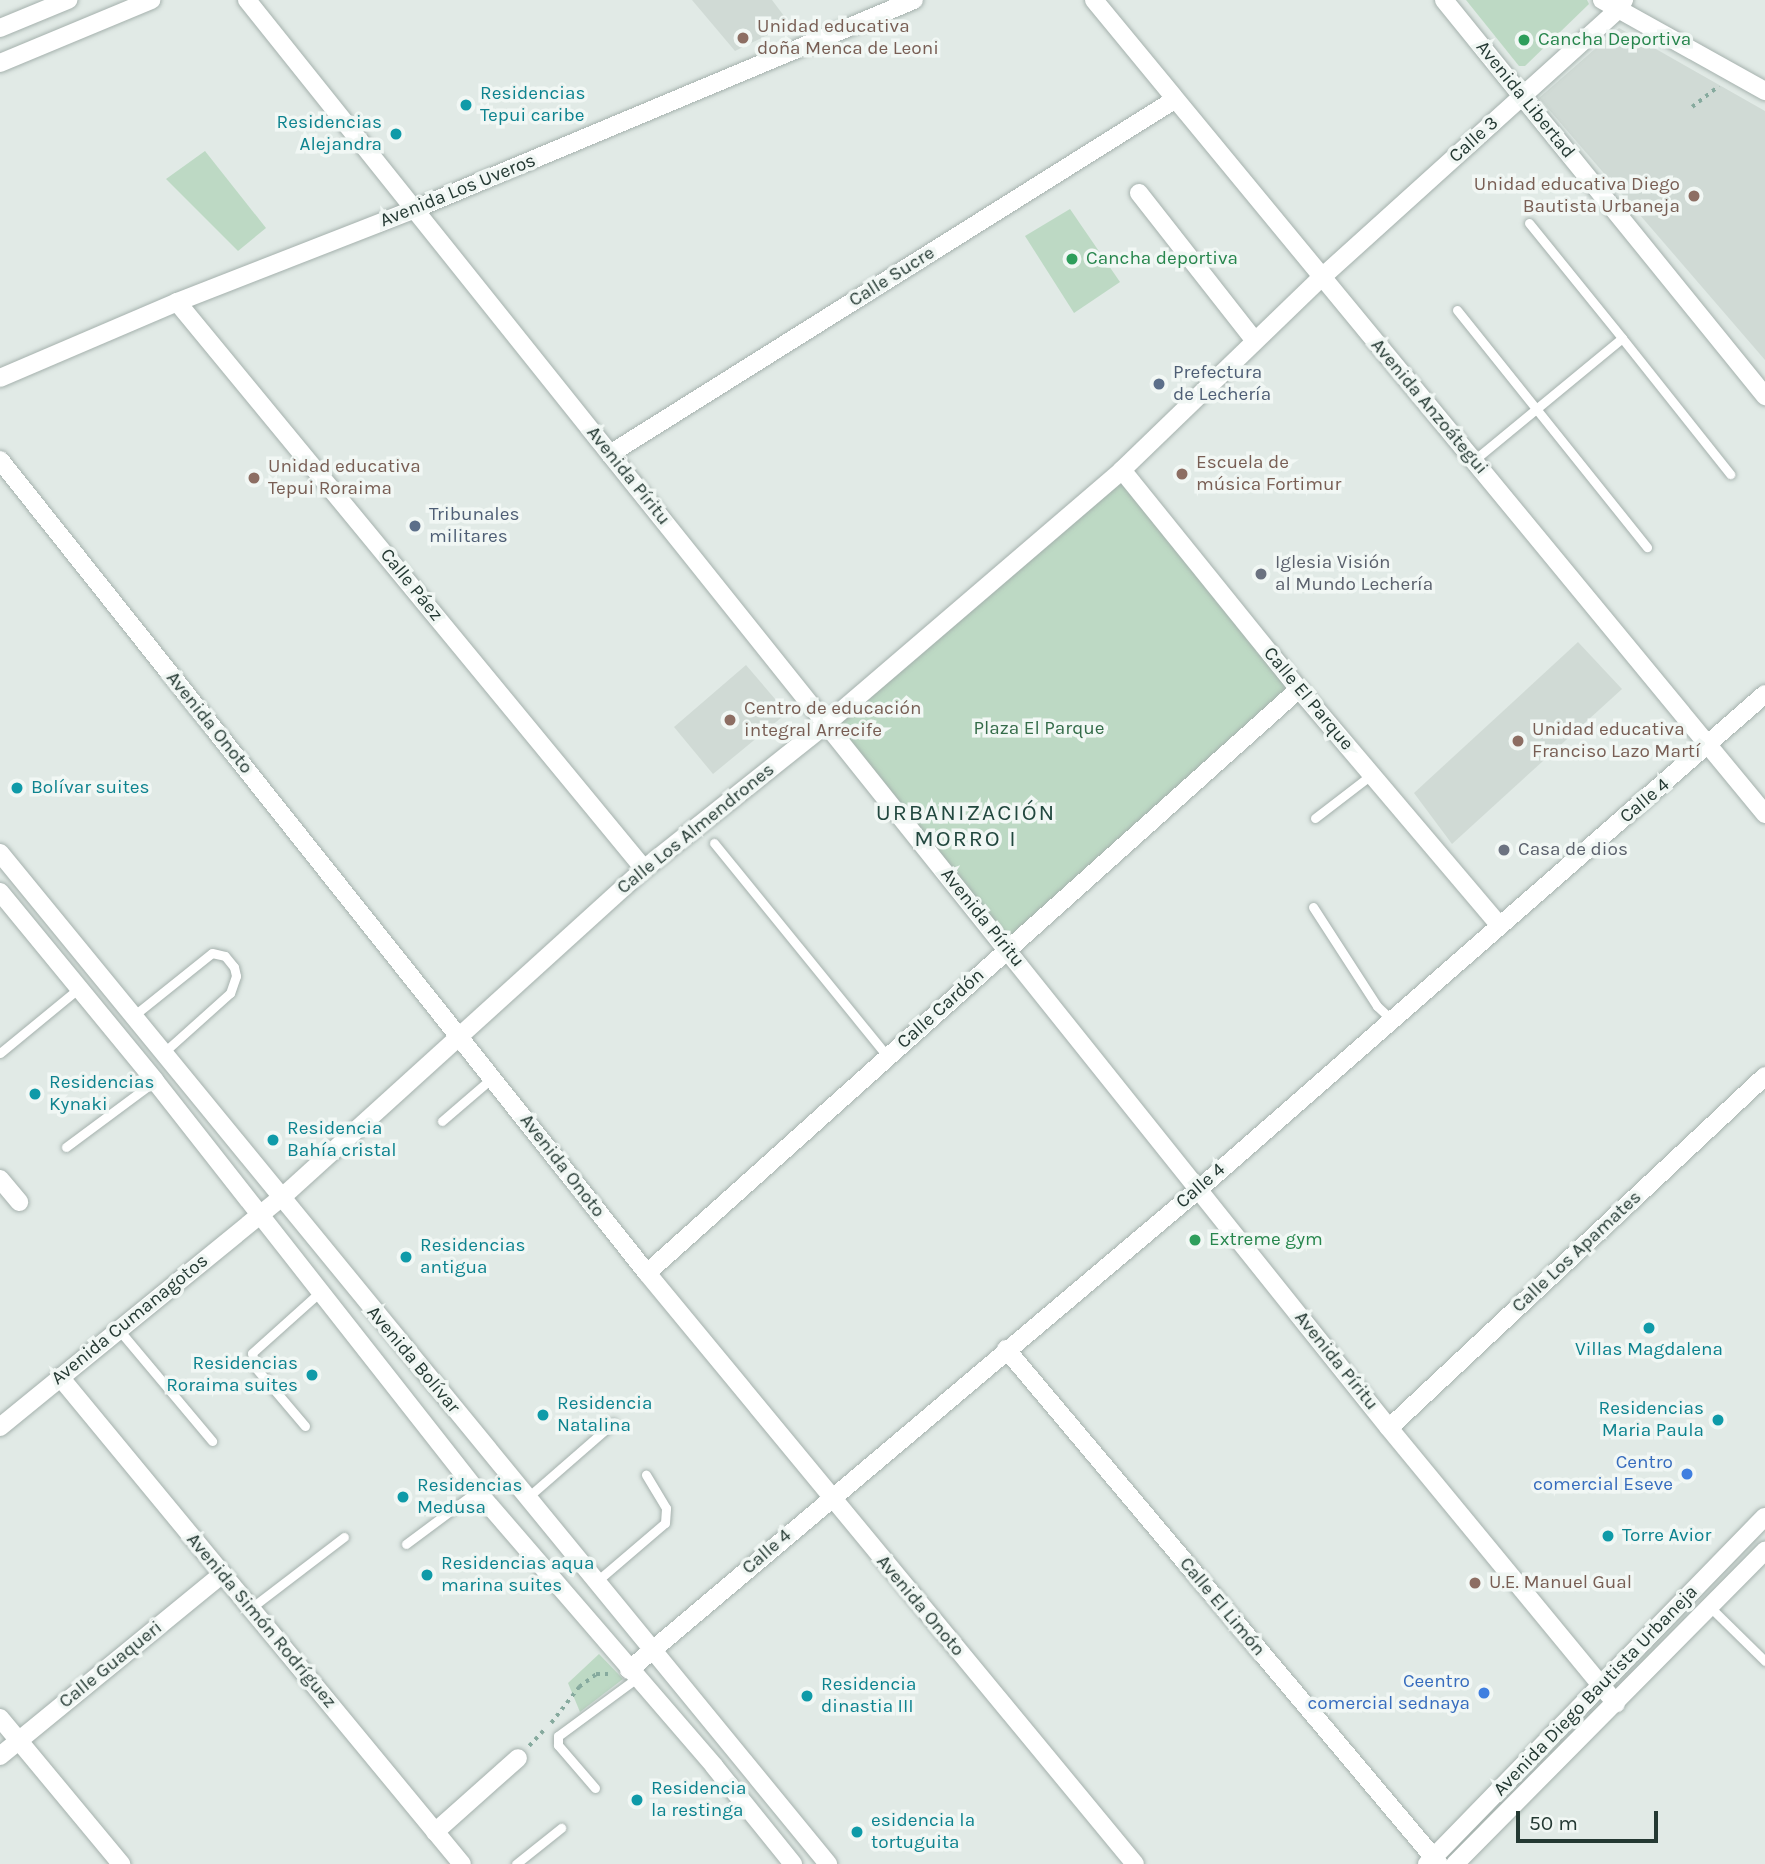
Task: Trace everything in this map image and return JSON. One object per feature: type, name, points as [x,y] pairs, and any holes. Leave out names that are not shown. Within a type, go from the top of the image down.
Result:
[{"type":"street","points":[[0,28],[68,0]]},
{"type":"street","points":[[0,64],[150,0]]},
{"type":"street","name":"Avenida Píritu","points":[[247,0],[1389,1427],[1616,1703]]},
{"type":"street","name":"Avenida Los Uveros","points":[[0,378],[177,302],[415,209],[914,0]]},
{"type":"street","name":"Avenida Anzoátegui","points":[[1094,0],[1765,814]]},
{"type":"street","name":"Avenida Libertad","points":[[1444,0],[1765,396]]},
{"type":"street","points":[[1615,3],[1765,91]]},
{"type":"street","name":"Calle 3","points":[[1321,278],[1522,96],[1615,3]]},
{"type":"street","name":"Calle Sucre","points":[[610,454],[1174,100]]},
{"type":"street","points":[[1139,193],[1255,341]]},
{"type":"street","name":"Calle Los Almendrones","points":[[261,1214],[644,869],[827,724],[1122,470],[1321,278]]},
{"type":"street","name":"Calle Páez","points":[[177,302],[644,869]]},
{"type":"street","name":"Avenida Onoto","points":[[0,460],[647,1273],[830,1498],[1135,1864]]},
{"type":"street","name":"Calle El Parque","points":[[1122,470],[1299,689],[1499,925]]},
{"type":"street","name":"Calle Cardón","points":[[647,1273],[1299,689]]},
{"type":"street","name":"Calle 4","points":[[633,1674],[653,1650],[1006,1349],[1199,1189],[1391,1018],[1709,746],[1765,694]]},
{"type":"street","name":"Avenida Bolívar","points":[[0,853],[280,1199],[828,1864]]},
{"type":"street","name":"Avenida Bolívar","points":[[0,892],[155,1081],[477,1490],[714,1766],[793,1864]]},
{"type":"street","name":"Calle Los Apamates","points":[[1389,1427],[1765,1076]]},
{"type":"street","points":[[0,1179],[19,1202]]},
{"type":"street","name":"Avenida Cumanagotos","points":[[0,1427],[261,1214]]},
{"type":"street","name":"Calle El Limón","points":[[1006,1349],[1433,1862]]},
{"type":"street","name":"Avenida Simón Rodríguez","points":[[60,1377],[462,1864]]},
{"type":"street","name":"Avenida Diego Bautista Urbaneja","points":[[1433,1862],[1765,1517]]},
{"type":"street","name":"Avenida Diego Bautista Urbaneja","points":[[1455,1864],[1762,1556]]},
{"type":"street","name":"Calle Guaqueri","points":[[0,1756],[222,1574]]},
{"type":"street","points":[[0,1718],[121,1864]]},
{"type":"street","points":[[435,1832],[518,1758]]},
{"type":"lane","points":[[1529,223],[1730,474]]},
{"type":"lane","points":[[1457,310],[1647,547]]},
{"type":"lane","points":[[1473,461],[1622,338]]},
{"type":"lane","points":[[1315,818],[1371,775]]},
{"type":"lane","points":[[714,843],[888,1057]]},
{"type":"lane","points":[[1313,907],[1377,1006],[1391,1018]]},
{"type":"lane","points":[[132,1017],[212,953],[225,956],[234,967],[236,976],[230,993],[162,1054]]},
{"type":"lane","points":[[0,1054],[78,989]]},
{"type":"lane","points":[[442,1121],[492,1078]]},
{"type":"lane","points":[[65,1147],[155,1081]]},
{"type":"lane","points":[[305,1426],[255,1367],[252,1353],[321,1291]]},
{"type":"lane","points":[[119,1330],[212,1441]]},
{"type":"lane","points":[[527,1498],[613,1423]]},
{"type":"lane","points":[[597,1581],[665,1523],[666,1508],[646,1475]]},
{"type":"lane","points":[[407,1544],[477,1490]]},
{"type":"lane","points":[[251,1608],[344,1537]]},
{"type":"lane","points":[[1710,1607],[1765,1661]]},
{"type":"lane","points":[[595,1788],[558,1745],[558,1736],[633,1674]]},
{"type":"lane","points":[[516,1864],[561,1828]]},
{"type":"path","points":[[1692,107],[1735,74]]},
{"type":"path","points":[[518,1758],[564,1708],[579,1687],[596,1674],[633,1674]]},
{"type":"shaded area","name":"Unidad educativa doña Menca de Leoni","points":[[692,0],[772,0],[790,24],[735,51]]},
{"type":"shaded area","name":"Unidad educativa Diego Bautista Urbaneja","points":[[1619,28],[1765,111],[1765,360],[1539,98]]},
{"type":"shaded area","name":"Unidad educativa Franciso Lazo Martí","points":[[1578,642],[1622,689],[1452,844],[1414,793]]},
{"type":"shaded area","name":"Centro de educación integral Arrecife","points":[[746,665],[787,713],[713,774],[674,727]]},
{"type":"green space","points":[[1466,0],[1587,0],[1589,4],[1525,66],[1519,66]]},
{"type":"green space","points":[[205,151],[266,228],[238,251],[166,179]]},
{"type":"green space","name":"Cancha deportiva","points":[[1070,209],[1120,282],[1074,313],[1025,236]]},
{"type":"green space","name":"Plaza El Parque","points":[[1122,470],[1299,689],[1007,950],[826,724]]},
{"type":"green space","points":[[599,1654],[623,1679],[580,1712],[568,1683]]},
{"type":"place","name":"Unidad educativa doña Menca de Leoni","points":[[743,38]]},
{"type":"place","name":"Cancha Deportiva","points":[[1524,40]]},
{"type":"place","name":"Residencias Tepui caribe","points":[[466,105]]},
{"type":"place","name":"Residencias Alejandra","points":[[396,134]]},
{"type":"place","name":"Unidad educativa Diego Bautista Urbaneja","points":[[1694,196]]},
{"type":"place","name":"Cancha deportiva","points":[[1072,259]]},
{"type":"place","name":"Prefectura de Lechería","points":[[1159,384]]},
{"type":"place","name":"Escuela de música Fortimur","points":[[1182,474]]},
{"type":"place","name":"Unidad educativa Tepui Roraima","points":[[254,478]]},
{"type":"place","name":"Tribunales militares","points":[[415,526]]},
{"type":"place","name":"Iglesia Visión al Mundo Lechería","points":[[1261,574]]},
{"type":"place","name":"Centro de educación integral Arrecife","points":[[730,720]]},
{"type":"place","name":"Unidad educativa Franciso Lazo Martí","points":[[1518,741]]},
{"type":"place","name":"Bolívar suites","points":[[17,788]]},
{"type":"place","name":"Casa de dios","points":[[1504,850]]},
{"type":"place","name":"Residencias Kynaki","points":[[35,1094]]},
{"type":"place","name":"Residencia Bahía cristal","points":[[273,1140]]},
{"type":"place","name":"Extreme gym","points":[[1195,1240]]},
{"type":"place","name":"Residencias antigua","points":[[406,1257]]},
{"type":"place","name":"Villas Magdalena","points":[[1649,1328]]},
{"type":"place","name":"Residencias Roraima suites","points":[[312,1375]]},
{"type":"place","name":"Residencia Natalina","points":[[543,1415]]},
{"type":"place","name":"Residencias Maria Paula","points":[[1718,1420]]},
{"type":"place","name":"Centro comercial Eseve","points":[[1687,1474]]},
{"type":"place","name":"Residencias Medusa","points":[[403,1497]]},
{"type":"place","name":"Torre Avior","points":[[1608,1536]]},
{"type":"place","name":"Residencias aqua marina suites","points":[[427,1575]]},
{"type":"place","name":"U.E. Manuel Gual","points":[[1475,1583]]},
{"type":"place","name":"Ceentro comercial sednaya","points":[[1484,1693]]},
{"type":"place","name":"Residencia dinastia III","points":[[807,1696]]},
{"type":"place","name":"Residencia la restinga","points":[[637,1800]]},
{"type":"place","name":"esidencia la tortuguita","points":[[857,1832]]},
{"type":"district","name":"URBANIZACIÓN MORRO I","points":[[966,826]]}]
